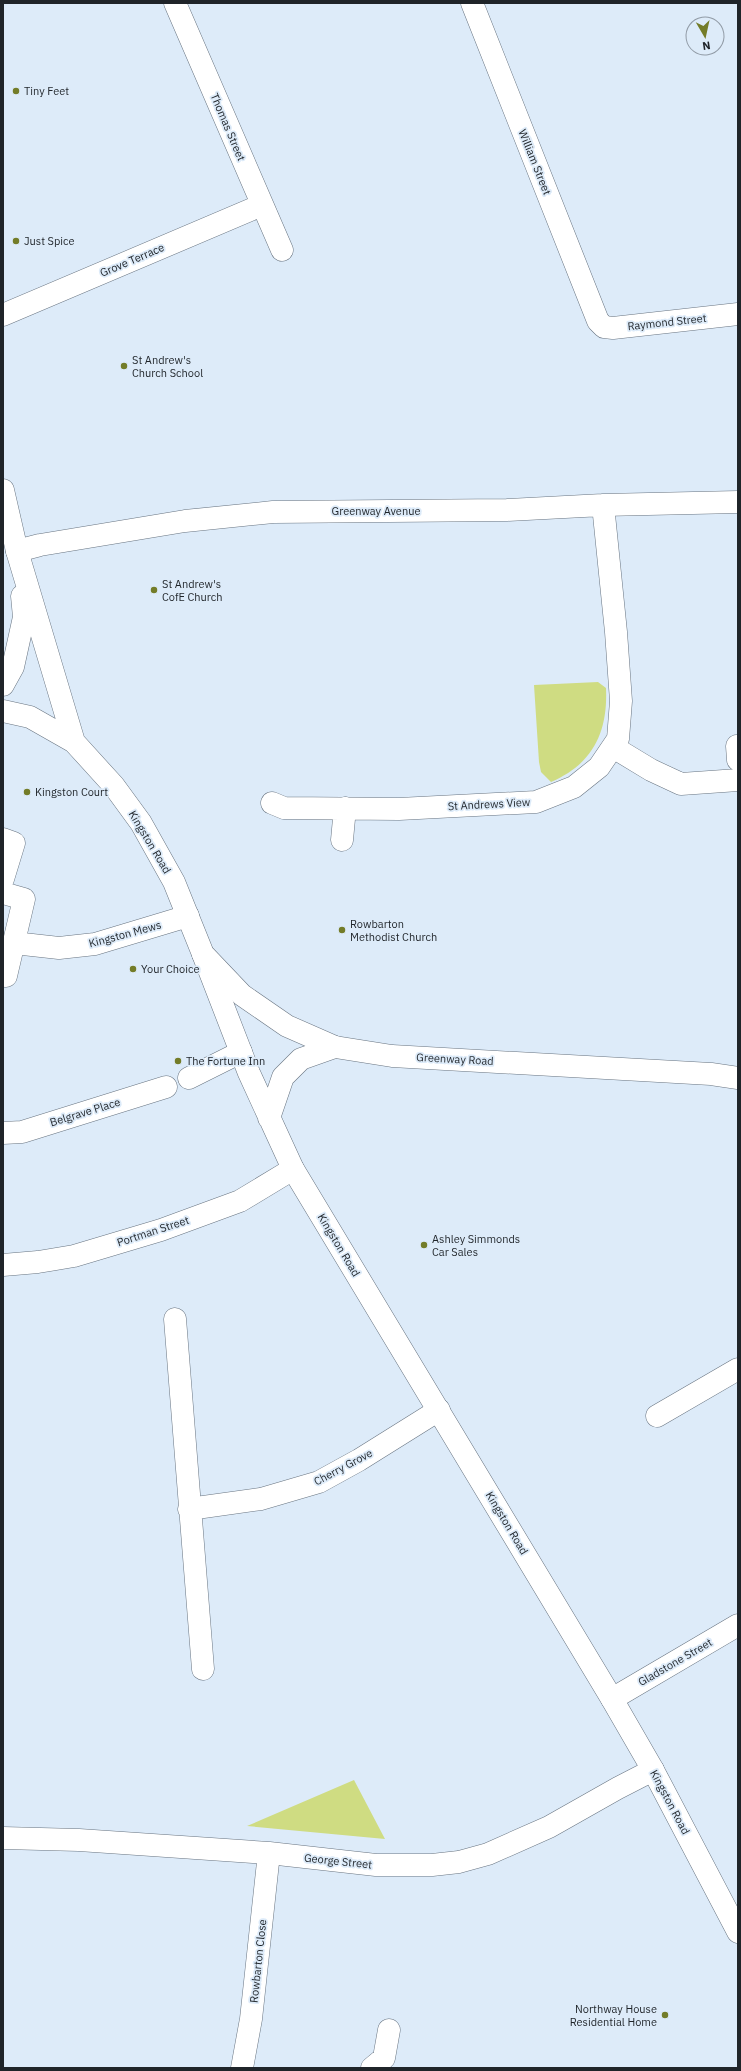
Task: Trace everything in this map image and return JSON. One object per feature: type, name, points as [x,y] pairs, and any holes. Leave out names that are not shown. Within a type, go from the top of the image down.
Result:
[{"type":"street","name":"Thomas Street","points":[[175,3],[282,250]]},
{"type":"street","name":"William Street","points":[[472,3],[598,321]]},
{"type":"street","name":"Grove Terrace","points":[[3,314],[262,205]]},
{"type":"street","name":"Raymond Street","points":[[598,321],[604,327],[612,328],[738,314]]},
{"type":"street","name":"Kingston Road","points":[[3,490],[17,551],[74,742],[114,786],[141,823],[174,882],[241,1052],[269,1118],[293,1169],[612,1699],[653,1770],[738,1932]]},
{"type":"street","name":"Greenway Avenue","points":[[17,551],[40,545],[137,528],[273,512],[507,510],[603,505],[738,502]]},
{"type":"street","name":"St Andrews View","points":[[272,803],[284,808],[400,809],[536,802],[574,787],[599,767],[618,739],[621,701],[616,632],[603,505]]},
{"type":"street","name":"Kingston Road","points":[[3,685],[13,667],[24,617],[17,551]]},
{"type":"street","points":[[3,711],[30,717],[74,742]]},
{"type":"street","points":[[613,747],[651,770],[681,784],[738,780]]},
{"type":"street","points":[[342,840],[345,808]]},
{"type":"street","points":[[3,839],[14,843],[3,878]]},
{"type":"street","points":[[3,893],[24,899],[6,976]]},
{"type":"street","name":"Kingston Mews","points":[[14,944],[59,948],[95,944],[188,916]]},
{"type":"street","name":"Greenway Road","points":[[203,954],[242,995],[287,1026],[335,1047],[392,1056],[704,1074],[738,1078]]},
{"type":"street","points":[[269,1118],[283,1077],[301,1059],[335,1047]]},
{"type":"street","points":[[190,1078],[241,1052]]},
{"type":"street","name":"Belgrave Place","points":[[3,1133],[22,1132],[166,1087]]},
{"type":"street","name":"Portman Street","points":[[3,1265],[38,1262],[74,1256],[161,1230],[240,1201],[293,1169]]},
{"type":"street","points":[[175,1319],[203,1669]]},
{"type":"street","points":[[657,1416],[738,1369]]},
{"type":"street","name":"Cherry Grove","points":[[189,1509],[261,1499],[319,1482],[359,1460],[439,1410]]},
{"type":"street","name":"Gladstone Street","points":[[612,1699],[738,1625]]},
{"type":"street","name":"George Street","points":[[3,1838],[79,1840],[269,1853],[376,1865],[432,1865],[459,1862],[488,1854],[549,1827],[653,1770]]},
{"type":"street","name":"Rowbarton Close","points":[[242,2068],[251,2019],[269,1853]]},
{"type":"street","points":[[372,2068],[384,2058],[389,2030]]},
{"type":"green space","points":[[598,682],[606,688],[606,704],[601,732],[595,745],[578,766],[566,775],[551,782],[541,772],[539,762],[534,685]]},
{"type":"green space","points":[[354,1780],[385,1839],[247,1826]]},
{"type":"place","name":"Tiny Feet","points":[[16,91]]},
{"type":"place","name":"Just Spice","points":[[16,241]]},
{"type":"place","name":"St Andrew's Church School","points":[[124,366]]},
{"type":"place","name":"St Andrew's CofE Church","points":[[154,590]]},
{"type":"place","name":"Kingston Court","points":[[27,792]]},
{"type":"place","name":"Rowbarton Methodist Church","points":[[342,930]]},
{"type":"place","name":"Your Choice","points":[[133,969]]},
{"type":"place","name":"The Fortune Inn","points":[[178,1061]]},
{"type":"place","name":"Ashley Simmonds Car Sales","points":[[424,1245]]},
{"type":"place","name":"Northway House Residential Home","points":[[665,2015]]}]
